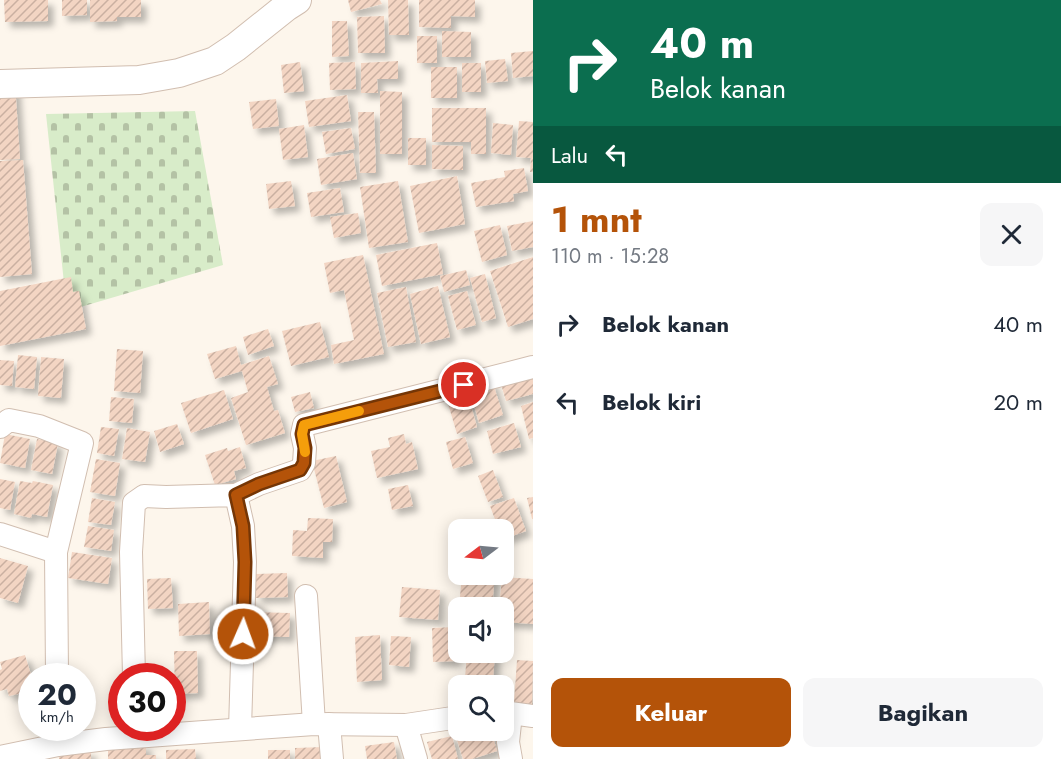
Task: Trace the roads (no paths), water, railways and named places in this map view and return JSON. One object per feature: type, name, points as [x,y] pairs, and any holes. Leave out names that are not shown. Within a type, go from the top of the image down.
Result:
[{"type":"street","points":[[0,84],[140,80],[179,73],[215,61],[297,0]]},
{"type":"street","points":[[134,663],[131,552],[134,503],[144,496],[236,495],[259,484],[300,470],[304,463],[305,448],[302,434],[304,425],[533,368]]},
{"type":"street","points":[[0,427],[9,420],[39,426],[81,443],[56,552],[57,663]]},
{"type":"street","points":[[236,495],[243,526],[245,562],[240,729]]},
{"type":"street","points":[[0,534],[56,552]]},
{"type":"street","points":[[306,596],[321,724],[332,759]]},
{"type":"street","points":[[511,759],[508,742],[516,714]]},
{"type":"street","points":[[186,731],[321,724],[406,725],[448,719]]},
{"type":"street","points":[[406,725],[416,759]]},
{"type":"street","points":[[0,757],[44,741]]},
{"type":"street","points":[[76,741],[106,749],[120,741]]}]
